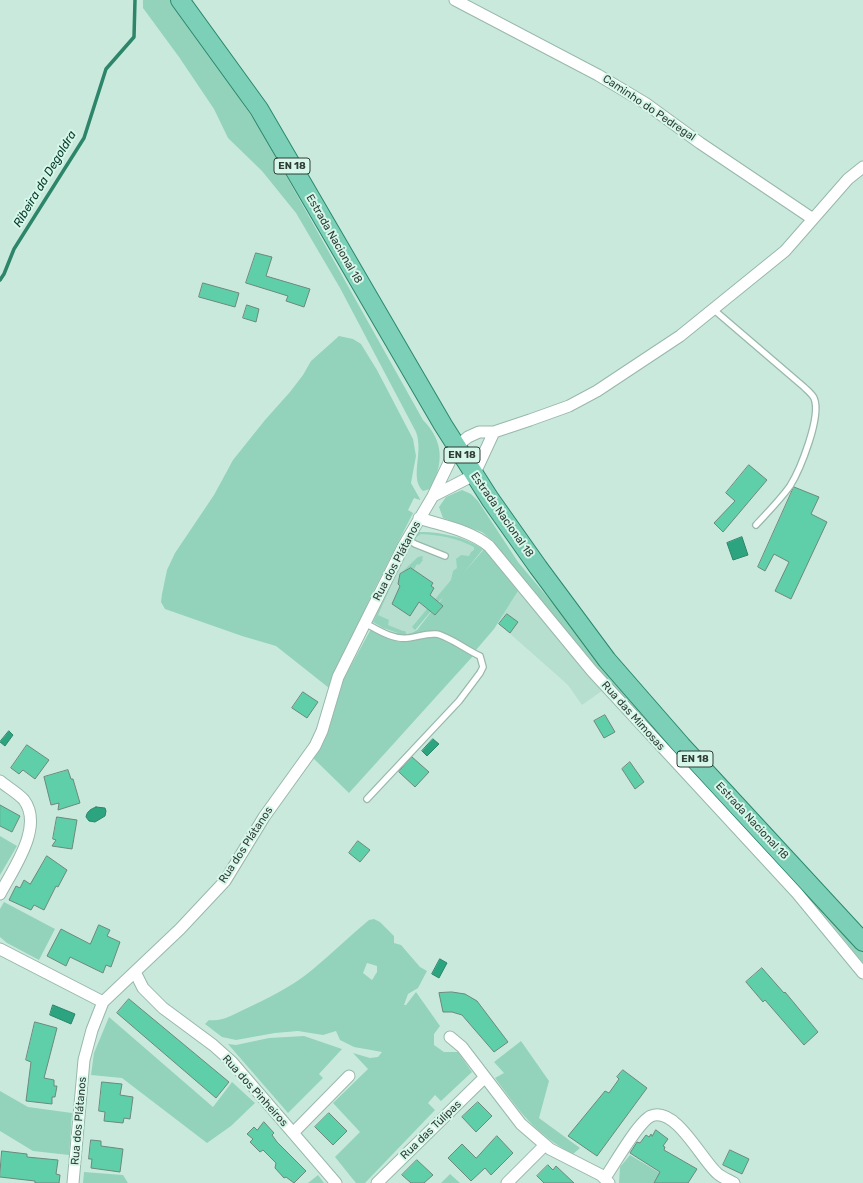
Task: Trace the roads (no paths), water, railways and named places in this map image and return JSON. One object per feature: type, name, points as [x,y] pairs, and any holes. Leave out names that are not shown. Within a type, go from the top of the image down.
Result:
[{"type":"main road","name":"Estrada Nacional 18","points":[[180,0],[259,109],[396,347],[474,475],[538,567],[607,660],[682,746],[863,942]]},
{"type":"street","name":"Caminho do Pedregal","points":[[455,0],[605,79],[645,103],[700,143],[813,219]]},
{"type":"street","points":[[457,446],[468,437],[479,432],[494,432],[569,406],[597,391],[680,336],[785,251],[848,179],[863,167]]},
{"type":"street","points":[[433,496],[474,475],[494,432]]},
{"type":"street","name":"Rua dos Plátanos","points":[[73,1183],[84,1060],[92,1030],[103,1002],[180,929],[225,881],[264,817],[315,746],[322,730],[338,677],[407,539],[433,496],[457,446]]},
{"type":"street","name":"Rua das Mimosas","points":[[419,518],[470,534],[481,539],[489,546],[592,671],[797,893],[863,973]]},
{"type":"street","points":[[0,781],[24,800],[31,816],[30,836],[0,894]]},
{"type":"street","points":[[0,949],[103,1002]]},
{"type":"street","name":"Rua dos Pinheiros","points":[[135,972],[143,988],[163,1008],[213,1045],[232,1062],[336,1183]]},
{"type":"street","points":[[450,1037],[462,1047],[484,1078],[521,1124],[545,1145],[607,1181],[640,1126],[651,1116],[661,1115],[678,1125],[718,1174],[734,1183]]},
{"type":"street","points":[[293,1133],[349,1076]]},
{"type":"street","name":"Rua das Túlipas","points":[[377,1183],[484,1078]]},
{"type":"street","points":[[507,1183],[545,1145]]},
{"type":"lane","points":[[713,309],[804,387],[814,399],[816,408],[814,425],[797,472],[790,486],[756,525]]},
{"type":"lane","points":[[407,539],[414,544],[445,556]]},
{"type":"lane","points":[[365,624],[394,637],[407,638],[436,634],[445,637],[468,651],[480,656],[483,666],[480,673],[459,702],[367,799]]},
{"type":"waterway","name":"Ribeira da Degoldra","points":[[0,280],[14,249],[84,138],[106,69],[134,37],[135,0]]}]
